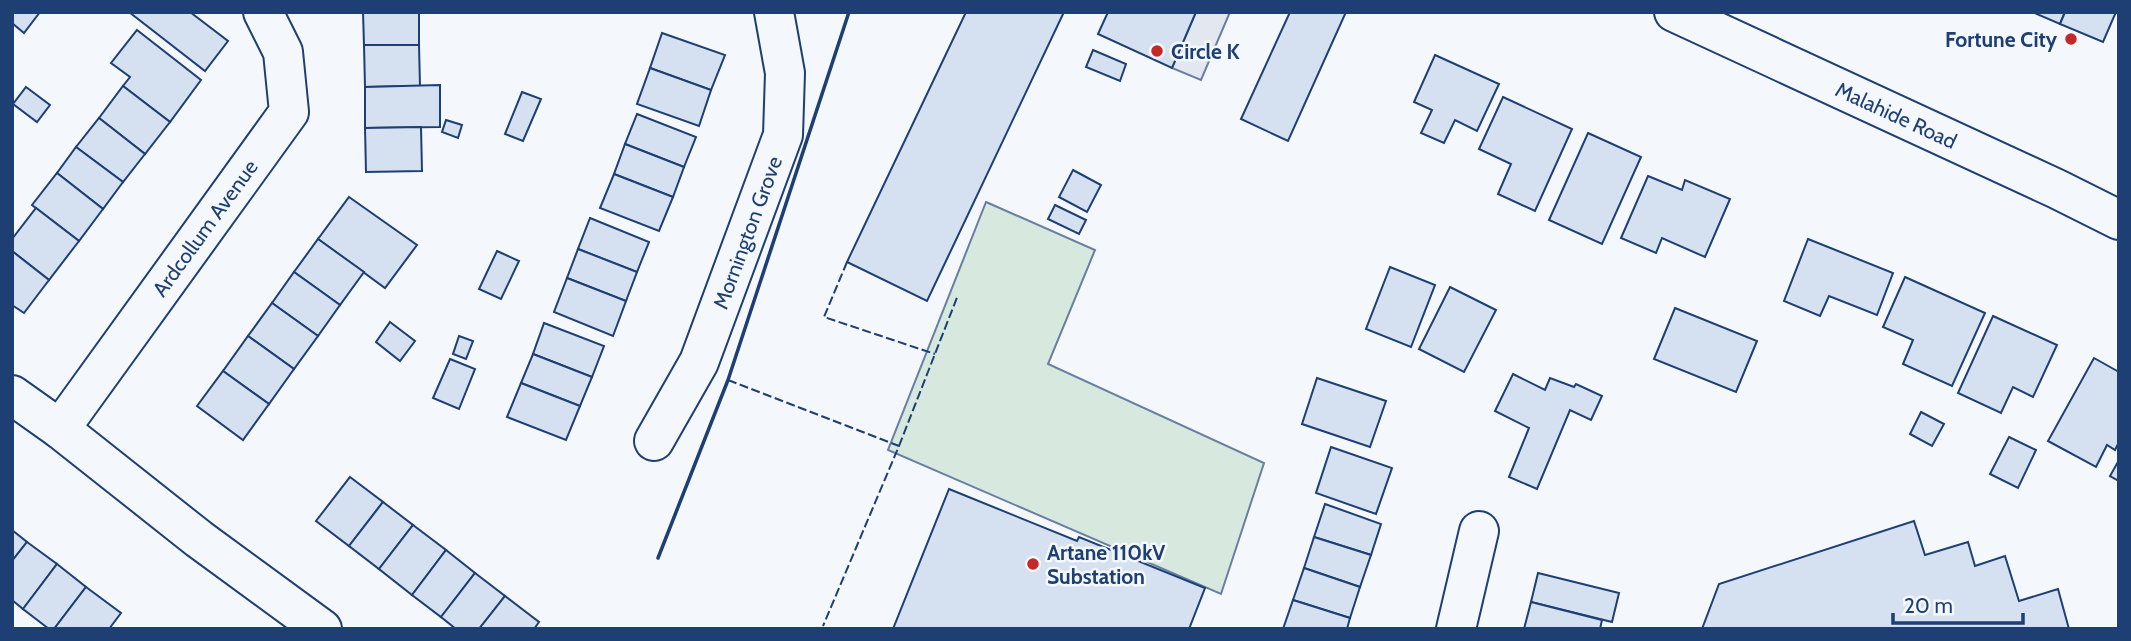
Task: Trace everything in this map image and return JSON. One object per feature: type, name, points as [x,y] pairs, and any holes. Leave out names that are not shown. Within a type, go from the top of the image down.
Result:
[{"type":"street","name":"Ardcollum Avenue","points":[[60,429],[289,112],[282,52],[263,12]]},
{"type":"street","name":"Mornington Grove","points":[[654,441],[699,362],[783,135],[785,73],[774,12]]},
{"type":"street","name":"Malahide Road","points":[[1674,12],[2009,166],[2119,220]]},
{"type":"street","points":[[12,395],[60,429],[199,539],[322,629]]},
{"type":"street","points":[[1456,629],[1479,531]]},
{"type":"shaded area","points":[[1196,12],[1230,12],[1201,80],[1172,68]]},
{"type":"shaded area","points":[[986,202],[1095,250],[1048,364],[1264,463],[1221,594],[888,450]]},
{"type":"building","points":[[12,12],[40,12],[24,33],[12,23]]},
{"type":"building","points":[[129,12],[190,12],[228,41],[205,71]]},
{"type":"building","points":[[363,12],[419,12],[419,45],[364,45]]},
{"type":"building","points":[[966,12],[1064,12],[927,301],[847,262]]},
{"type":"building","name":"Circle K","points":[[1108,12],[1196,12],[1172,68],[1098,34]]},
{"type":"building","name":"Circle K","points":[[1290,12],[1346,12],[1288,141],[1241,119]]},
{"type":"building","points":[[2032,12],[2065,12],[2060,24]]},
{"type":"building","points":[[2065,12],[2116,12],[2103,42],[2060,24]]},
{"type":"building","points":[[137,30],[201,80],[170,122],[123,86],[130,77],[111,63]]},
{"type":"building","points":[[662,33],[725,55],[711,90],[650,68]]},
{"type":"building","points":[[364,45],[419,45],[420,86],[365,87]]},
{"type":"building","points":[[1093,50],[1126,64],[1120,81],[1086,67]]},
{"type":"building","points":[[1435,55],[1499,84],[1477,131],[1455,120],[1444,143],[1421,133],[1432,110],[1414,102]]},
{"type":"building","points":[[650,68],[711,90],[699,126],[637,104]]},
{"type":"building","points":[[440,85],[440,127],[365,128],[365,87]]},
{"type":"building","points":[[123,86],[170,122],[145,154],[99,118]]},
{"type":"building","points":[[26,87],[50,105],[37,122],[13,104]]},
{"type":"building","points":[[522,92],[541,99],[523,141],[505,134]]},
{"type":"building","points":[[1503,97],[1572,129],[1535,211],[1498,194],[1511,164],[1479,149]]},
{"type":"building","points":[[637,114],[696,137],[684,167],[625,144]]},
{"type":"building","points":[[99,118],[145,154],[123,182],[76,147]]},
{"type":"building","points":[[446,120],[462,125],[458,138],[442,132]]},
{"type":"building","points":[[421,127],[422,171],[366,172],[365,128]]},
{"type":"building","points":[[1588,133],[1641,157],[1602,244],[1549,220]]},
{"type":"building","points":[[625,144],[684,167],[673,197],[614,174]]},
{"type":"building","points":[[76,147],[123,182],[103,209],[57,173]]},
{"type":"building","points":[[1073,170],[1101,185],[1087,212],[1059,197]]},
{"type":"building","points":[[57,173],[103,209],[79,241],[32,205]]},
{"type":"building","points":[[614,174],[673,197],[659,231],[600,208]]},
{"type":"building","points":[[1648,176],[1682,190],[1685,180],[1730,199],[1705,257],[1662,238],[1656,253],[1621,238]]},
{"type":"building","points":[[349,197],[417,245],[385,288],[318,239]]},
{"type":"building","points":[[1055,205],[1086,220],[1079,234],[1048,219]]},
{"type":"building","points":[[36,208],[79,241],[49,280],[12,251],[12,239]]},
{"type":"building","points":[[590,218],[649,242],[637,272],[578,249]]},
{"type":"building","points":[[318,239],[364,272],[340,305],[294,272]]},
{"type":"building","points":[[1808,239],[1893,273],[1877,315],[1829,296],[1820,316],[1784,301]]},
{"type":"building","points":[[578,249],[637,272],[626,301],[567,278]]},
{"type":"building","points":[[12,251],[49,280],[24,313],[12,305]]},
{"type":"building","points":[[497,251],[519,261],[501,299],[479,289]]},
{"type":"building","points":[[1390,267],[1435,285],[1411,347],[1366,329]]},
{"type":"building","points":[[294,272],[340,305],[318,336],[272,303]]},
{"type":"building","points":[[1905,277],[1985,313],[1952,386],[1903,364],[1913,340],[1883,327]]},
{"type":"building","points":[[567,278],[626,301],[613,336],[554,312]]},
{"type":"building","points":[[1450,287],[1496,310],[1464,372],[1419,349]]},
{"type":"building","points":[[272,303],[318,336],[294,369],[248,336]]},
{"type":"building","points":[[1675,308],[1757,341],[1736,392],[1654,359]]},
{"type":"building","points":[[1993,316],[2057,345],[2033,397],[2013,387],[2001,413],[1958,393]]},
{"type":"building","points":[[390,322],[415,341],[400,361],[376,342]]},
{"type":"building","points":[[544,323],[604,346],[592,377],[533,354]]},
{"type":"building","points":[[248,336],[294,369],[269,404],[223,371]]},
{"type":"building","points":[[459,336],[473,341],[466,359],[453,354]]},
{"type":"building","points":[[533,354],[592,377],[580,406],[521,383]]},
{"type":"building","points":[[2094,358],[2119,372],[2119,442],[2115,450],[2107,445],[2096,467],[2048,441]]},
{"type":"building","points":[[450,359],[475,369],[459,409],[433,398]]},
{"type":"building","points":[[223,371],[269,404],[243,440],[197,406]]},
{"type":"building","points":[[1513,374],[1545,390],[1550,378],[1574,387],[1576,384],[1602,396],[1591,420],[1570,410],[1537,489],[1509,477],[1529,428],[1495,411]]},
{"type":"building","points":[[1317,378],[1386,401],[1370,447],[1302,424]]},
{"type":"building","points":[[521,383],[580,406],[566,440],[507,417]]},
{"type":"building","points":[[1921,412],[1944,424],[1932,446],[1910,434]]},
{"type":"building","points":[[2009,437],[2036,450],[2018,488],[1990,474]]},
{"type":"building","points":[[1331,447],[1392,468],[1376,514],[1316,493]]},
{"type":"building","points":[[2119,460],[2119,481],[2110,476]]},
{"type":"building","points":[[350,477],[383,502],[349,546],[316,521]]},
{"type":"building","name":"Artane 110kV Substation","points":[[949,489],[1077,541],[1079,537],[1205,588],[1189,629],[893,629]]},
{"type":"building","points":[[383,502],[413,525],[379,569],[349,546]]},
{"type":"building","points":[[1325,504],[1381,524],[1371,555],[1314,537]]},
{"type":"building","points":[[1914,521],[1925,555],[1968,542],[1975,566],[2005,556],[2019,601],[2058,589],[2069,629],[1702,629],[1719,584]]},
{"type":"building","points":[[413,525],[446,550],[412,595],[379,569]]},
{"type":"building","points":[[12,530],[27,542],[12,561]]},
{"type":"building","points":[[1314,537],[1371,555],[1360,587],[1304,568]]},
{"type":"building","points":[[27,542],[57,564],[23,609],[12,600],[12,561]]},
{"type":"building","points":[[446,550],[475,573],[441,617],[412,595]]},
{"type":"building","points":[[57,564],[86,587],[54,629],[49,629],[23,609]]},
{"type":"building","points":[[1304,568],[1360,587],[1350,618],[1293,600]]},
{"type":"building","points":[[475,573],[505,596],[479,629],[456,629],[441,617]]},
{"type":"building","points":[[1538,573],[1619,593],[1612,622],[1531,602]]},
{"type":"building","points":[[86,587],[121,613],[109,629],[54,629]]},
{"type":"building","points":[[505,596],[539,622],[534,629],[479,629]]},
{"type":"building","points":[[1293,600],[1350,618],[1347,629],[1283,629]]},
{"type":"building","points":[[1531,602],[1602,620],[1600,629],[1524,629]]},
{"type":"fence","points":[[847,262],[824,317],[935,354]]},
{"type":"fence","points":[[899,446],[958,295]]},
{"type":"fence","points":[[728,380],[899,446],[823,626]]},
{"type":"wall","points":[[658,558],[728,380],[849,12]]},
{"type":"place","name":"Fortune City","points":[[2071,39]]},
{"type":"place","name":"Circle K","points":[[1157,51]]},
{"type":"place","name":"Artane 110kV Substation","points":[[1033,564]]}]
